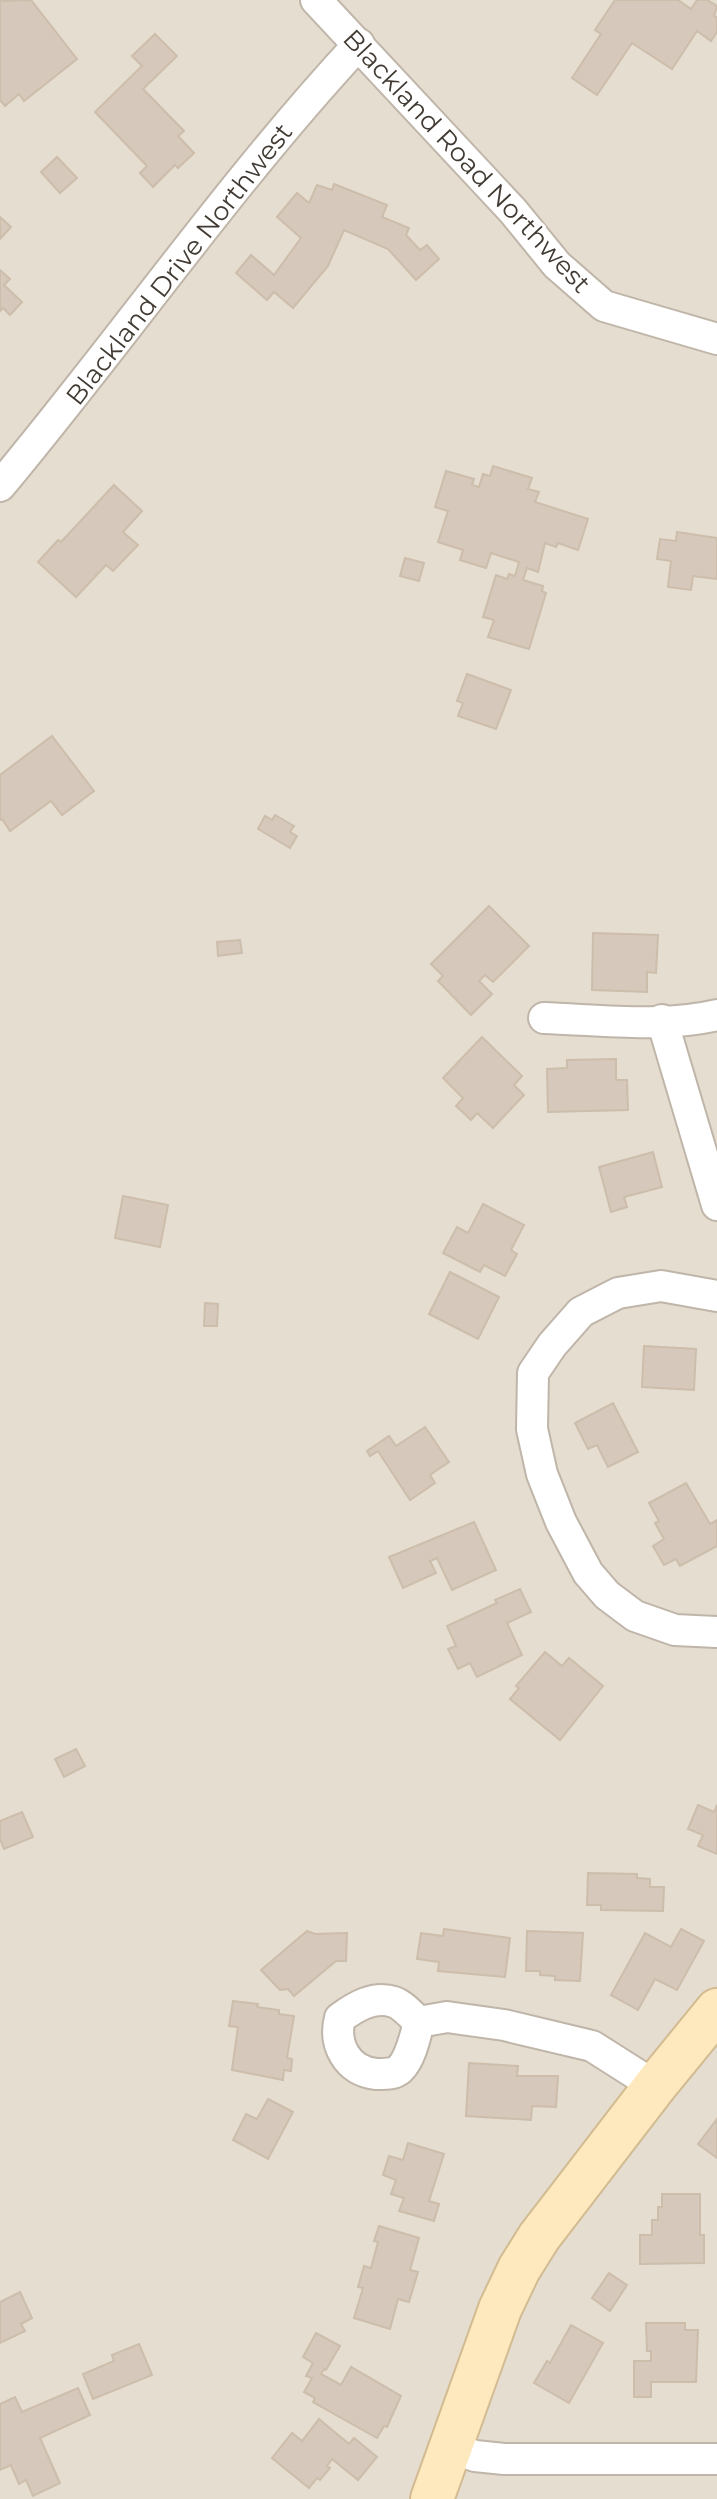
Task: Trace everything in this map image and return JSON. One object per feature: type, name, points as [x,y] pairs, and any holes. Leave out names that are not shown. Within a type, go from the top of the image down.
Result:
[{"type":"street","name":"Blackland Road Northwest","points":[[316,0],[513,211],[557,265],[604,306],[717,339]]},
{"type":"street","name":"Blackland Drive Northwest","points":[[0,486],[73,399],[182,253],[359,44]]},
{"type":"street","points":[[544,1018],[662,1020],[702,1019],[717,1015]]},
{"type":"street","points":[[662,1020],[717,1205]]},
{"type":"street","points":[[717,1296],[661,1286],[618,1293],[581,1312],[533,1373],[532,1429],[542,1474],[561,1522],[588,1573],[607,1595],[635,1616],[675,1630],[717,1632]]},
{"type":"street","points":[[432,2499],[500,2309],[519,2269],[539,2237],[717,2010]]},
{"type":"street","points":[[419,2022],[447,2017],[504,2025],[592,2046],[655,2086]]},
{"type":"street","points":[[452,2448],[475,2456],[504,2459],[717,2459]]},
{"type":"shaded area","points":[[0,0],[717,0],[717,2499],[0,2499]]},
{"type":"building","points":[[31,0],[77,59],[24,101],[19,94],[5,106],[0,100],[0,1]]},
{"type":"building","points":[[615,0],[678,0],[691,9],[697,0],[707,0],[717,6],[714,16],[717,17],[717,32],[711,41],[697,31],[672,69],[632,43],[597,95],[572,78],[601,34],[595,30]]},
{"type":"building","points":[[155,34],[177,56],[143,89],[184,131],[178,136],[194,153],[178,168],[175,165],[153,187],[140,173],[147,166],[95,112],[142,66],[132,56]]},
{"type":"building","points":[[57,157],[77,178],[60,193],[41,172]]},
{"type":"building","points":[[334,184],[387,205],[382,217],[409,228],[406,235],[420,250],[427,245],[439,259],[416,280],[388,249],[344,230],[328,266],[293,308],[274,292],[267,300],[236,273],[251,255],[274,275],[301,238],[277,217],[297,193],[309,203],[317,185],[332,190]]},
{"type":"building","points":[[0,217],[11,227],[0,239]]},
{"type":"building","points":[[0,270],[10,279],[4,285],[22,302],[10,315],[3,308],[0,311]]},
{"type":"building","points":[[493,466],[532,478],[528,489],[539,492],[535,502],[588,519],[578,550],[558,543],[556,547],[545,543],[538,572],[527,568],[523,580],[543,586],[542,591],[546,593],[529,649],[488,637],[494,620],[483,617],[496,575],[507,579],[509,574],[515,576],[519,562],[491,553],[486,568],[460,560],[463,550],[438,542],[448,511],[435,507],[446,471],[474,479],[472,485],[479,487],[483,474],[490,476]]},
{"type":"building","points":[[114,485],[142,511],[123,532],[138,545],[113,571],[106,565],[76,597],[38,562]]},
{"type":"building","points":[[677,532],[717,538],[717,579],[693,576],[691,590],[668,587],[671,561],[657,559],[660,539],[676,541]]},
{"type":"building","points":[[405,558],[424,563],[419,581],[400,576]]},
{"type":"building","points":[[467,674],[511,690],[496,729],[458,716],[463,703],[457,701]]},
{"type":"building","points":[[52,736],[94,791],[62,815],[51,801],[10,831],[0,820],[0,775]]},
{"type":"building","points":[[275,815],[294,826],[290,832],[297,836],[290,848],[258,829],[265,816],[272,820]]},
{"type":"building","points":[[489,906],[529,946],[493,982],[485,975],[479,981],[492,994],[471,1015],[438,981],[443,976],[431,964]]},
{"type":"building","points":[[593,933],[658,935],[656,973],[647,972],[647,992],[592,990]]},
{"type":"building","points":[[240,940],[242,953],[218,956],[217,942]]},
{"type":"building","points":[[482,1037],[522,1076],[514,1085],[524,1095],[493,1128],[477,1113],[471,1120],[456,1106],[463,1098],[443,1078]]},
{"type":"building","points":[[616,1059],[616,1080],[627,1080],[628,1110],[548,1112],[547,1069],[567,1068],[567,1060]]},
{"type":"building","points":[[653,1152],[662,1187],[624,1197],[627,1207],[611,1212],[599,1167]]},
{"type":"building","points":[[123,1196],[168,1205],[160,1247],[115,1238]]},
{"type":"building","points":[[483,1204],[524,1225],[511,1250],[517,1254],[505,1276],[484,1265],[480,1272],[443,1253],[457,1227],[468,1233]]},
{"type":"building","points":[[450,1272],[499,1297],[478,1339],[429,1314]]},
{"type":"building","points":[[205,1303],[218,1304],[217,1326],[204,1326]]},
{"type":"building","points":[[644,1346],[696,1349],[694,1390],[642,1387]]},
{"type":"building","points":[[613,1403],[638,1452],[608,1467],[597,1445],[588,1449],[575,1423]]},
{"type":"building","points":[[425,1427],[449,1462],[430,1475],[435,1483],[410,1500],[378,1451],[370,1456],[367,1451],[389,1436],[396,1446]]},
{"type":"building","points":[[686,1483],[710,1524],[717,1520],[717,1546],[680,1566],[676,1559],[664,1565],[653,1546],[664,1539],[649,1503]]},
{"type":"building","points":[[474,1522],[496,1570],[452,1590],[437,1558],[430,1561],[436,1573],[403,1588],[389,1557]]},
{"type":"building","points":[[520,1589],[531,1612],[507,1623],[522,1655],[477,1677],[470,1663],[458,1669],[448,1649],[456,1646],[447,1626]]},
{"type":"building","points":[[545,1652],[562,1666],[569,1658],[603,1686],[560,1740],[510,1699],[519,1688],[516,1686]]},
{"type":"building","points":[[76,1749],[85,1766],[64,1777],[55,1759]]},
{"type":"building","points":[[698,1805],[714,1812],[717,1805],[717,1854],[698,1846],[703,1835],[688,1829]]},
{"type":"building","points":[[22,1812],[33,1837],[4,1849],[0,1839],[0,1821]]},
{"type":"building","points":[[588,1873],[637,1874],[637,1878],[650,1879],[650,1887],[664,1887],[663,1911],[601,1910],[601,1905],[587,1905]]},
{"type":"building","points":[[444,1929],[510,1938],[505,1977],[438,1971],[439,1962],[417,1959],[421,1933],[443,1936]]},
{"type":"building","points":[[681,1929],[704,1941],[677,1990],[655,1979],[638,2010],[611,1995],[645,1933],[671,1947]]},
{"type":"building","points":[[307,1931],[315,1934],[347,1933],[346,1961],[336,1961],[294,1996],[288,1989],[280,1990],[261,1970]]},
{"type":"building","points":[[527,1931],[583,1933],[580,1981],[555,1980],[555,1976],[540,1975],[540,1971],[526,1971]]},
{"type":"building","points":[[233,2001],[258,2004],[257,2007],[294,2016],[287,2058],[292,2059],[291,2071],[284,2070],[283,2080],[232,2070],[238,2027],[229,2026]]},
{"type":"building","points":[[469,2063],[518,2066],[517,2076],[558,2076],[556,2107],[532,2106],[531,2120],[466,2116]]},
{"type":"building","points":[[268,2099],[293,2112],[268,2159],[233,2140],[246,2114],[257,2119]]},
{"type":"building","points":[[717,2119],[717,2158],[698,2144]]},
{"type":"building","points":[[408,2143],[444,2154],[429,2201],[439,2204],[434,2221],[399,2211],[404,2198],[391,2194],[396,2180],[383,2175],[389,2156],[403,2160]]},
{"type":"building","points":[[662,2194],[700,2194],[704,2263],[640,2264],[640,2235],[652,2235],[652,2220],[658,2220]]},
{"type":"building","points":[[379,2226],[419,2238],[410,2270],[418,2272],[409,2302],[398,2299],[390,2329],[354,2318],[363,2288],[358,2287],[364,2266],[371,2268]]},
{"type":"building","points":[[609,2273],[627,2285],[610,2311],[592,2298]]},
{"type":"building","points":[[20,2292],[32,2318],[21,2324],[25,2331],[0,2343],[0,2302]]},
{"type":"building","points":[[646,2323],[685,2323],[685,2330],[698,2330],[696,2382],[651,2382],[651,2397],[634,2397],[634,2361],[651,2361],[651,2351],[647,2351]]},
{"type":"building","points":[[571,2325],[603,2343],[569,2403],[534,2383],[547,2361],[550,2363]]},
{"type":"building","points":[[316,2333],[340,2346],[321,2374],[341,2385],[351,2367],[401,2396],[387,2427],[384,2426],[377,2438],[313,2402],[315,2398],[304,2392],[312,2378],[306,2376],[313,2363],[303,2357]]},
{"type":"building","points":[[139,2344],[152,2375],[93,2399],[83,2374],[114,2361],[112,2355]]},
{"type":"building","points":[[78,2388],[90,2415],[40,2438],[60,2483],[33,2496],[26,2480],[19,2484],[11,2465],[0,2470],[0,2404],[15,2397],[22,2412]]},
{"type":"building","points":[[319,2419],[349,2444],[354,2438],[377,2457],[358,2480],[332,2459],[327,2466],[330,2468],[309,2488],[272,2458],[292,2433],[302,2441]]}]
